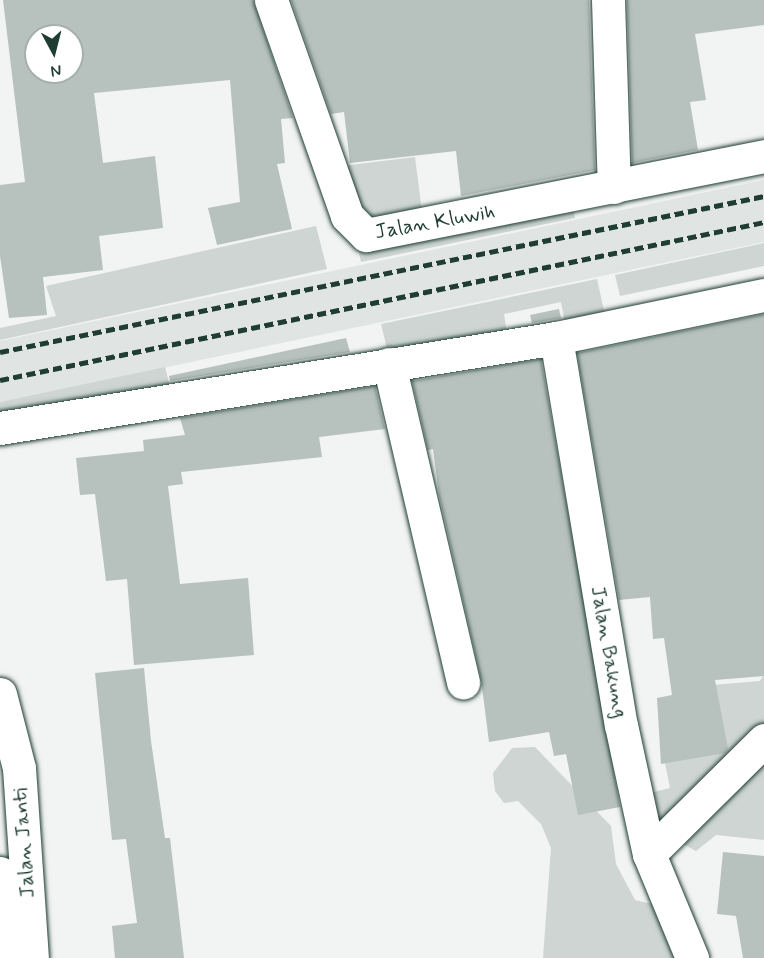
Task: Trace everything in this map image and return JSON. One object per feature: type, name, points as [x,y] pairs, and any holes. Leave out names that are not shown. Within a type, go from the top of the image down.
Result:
[{"type":"main road","name":"Jalan Kluwih","points":[[271,0],[347,216],[358,231],[374,236],[764,156]]},
{"type":"main road","points":[[608,0],[614,187]]},
{"type":"main road","points":[[0,428],[556,338],[764,295]]},
{"type":"main road","name":"Jalan Bakung","points":[[556,338],[621,725],[649,854],[692,958]]},
{"type":"main road","points":[[390,364],[463,683]]},
{"type":"main road","name":"Jalan Janti","points":[[0,694],[19,768],[32,958]]},
{"type":"main road","points":[[0,735],[19,768]]},
{"type":"main road","points":[[649,854],[764,740]]},
{"type":"main road","points":[[0,873],[5,958]]},
{"type":"shaded area","points":[[415,157],[422,212],[363,223],[342,166]]},
{"type":"shaded area","points":[[764,180],[764,242],[0,402],[0,341]]},
{"type":"shaded area","points":[[572,204],[575,218],[361,262],[358,248]]},
{"type":"shaded area","points":[[316,226],[327,269],[0,340],[0,328],[56,316],[46,286]]},
{"type":"shaded area","points":[[764,243],[764,266],[620,296],[615,275]]},
{"type":"shaded area","points":[[597,279],[605,315],[565,323],[561,302],[504,314],[507,334],[389,357],[381,324]]},
{"type":"shaded area","points":[[165,367],[172,395],[0,424],[0,402]]},
{"type":"shaded area","points":[[764,674],[764,840],[716,835],[696,851],[652,828],[646,794],[670,788],[660,738],[701,686],[760,681]]},
{"type":"shaded area","points":[[535,747],[611,826],[616,864],[635,900],[652,904],[681,958],[543,958],[551,848],[541,824],[518,801],[504,803],[495,791],[493,773],[512,748]]},
{"type":"building","points":[[3,0],[253,0],[293,118],[281,119],[285,163],[277,164],[292,229],[217,245],[208,208],[240,202],[230,80],[94,93],[103,163],[155,156],[163,228],[99,236],[103,270],[43,277],[47,315],[9,318],[0,256],[0,185],[25,182]]},
{"type":"building","points":[[291,0],[589,0],[595,170],[461,196],[456,151],[350,163],[344,112],[331,114]]},
{"type":"building","points":[[627,0],[764,0],[764,25],[695,34],[706,100],[690,102],[698,150],[632,163]]},
{"type":"building","points":[[559,309],[561,318],[532,323],[530,315]]},
{"type":"building","points":[[764,314],[764,676],[715,680],[728,749],[725,753],[661,764],[657,698],[672,695],[664,638],[653,639],[650,597],[619,600],[577,353]]},
{"type":"building","points":[[346,338],[350,352],[170,381],[169,376]]},
{"type":"building","points":[[541,359],[620,807],[578,815],[566,754],[554,756],[549,732],[489,742],[481,679],[439,495],[433,449],[428,450],[412,381]]},
{"type":"building","points":[[375,386],[385,429],[319,437],[322,457],[181,472],[183,484],[168,486],[180,584],[248,578],[254,655],[134,665],[127,579],[106,581],[95,494],[80,495],[76,458],[144,451],[143,440],[185,435],[180,418]]},
{"type":"building","points":[[144,668],[151,741],[165,838],[170,838],[184,958],[115,958],[112,926],[137,923],[126,839],[112,840],[95,673]]},
{"type":"building","points":[[723,852],[764,856],[764,958],[743,958],[736,916],[717,914]]},
{"type":"railway","points":[[0,352],[764,196]]},
{"type":"railway","points":[[0,380],[764,222]]}]
